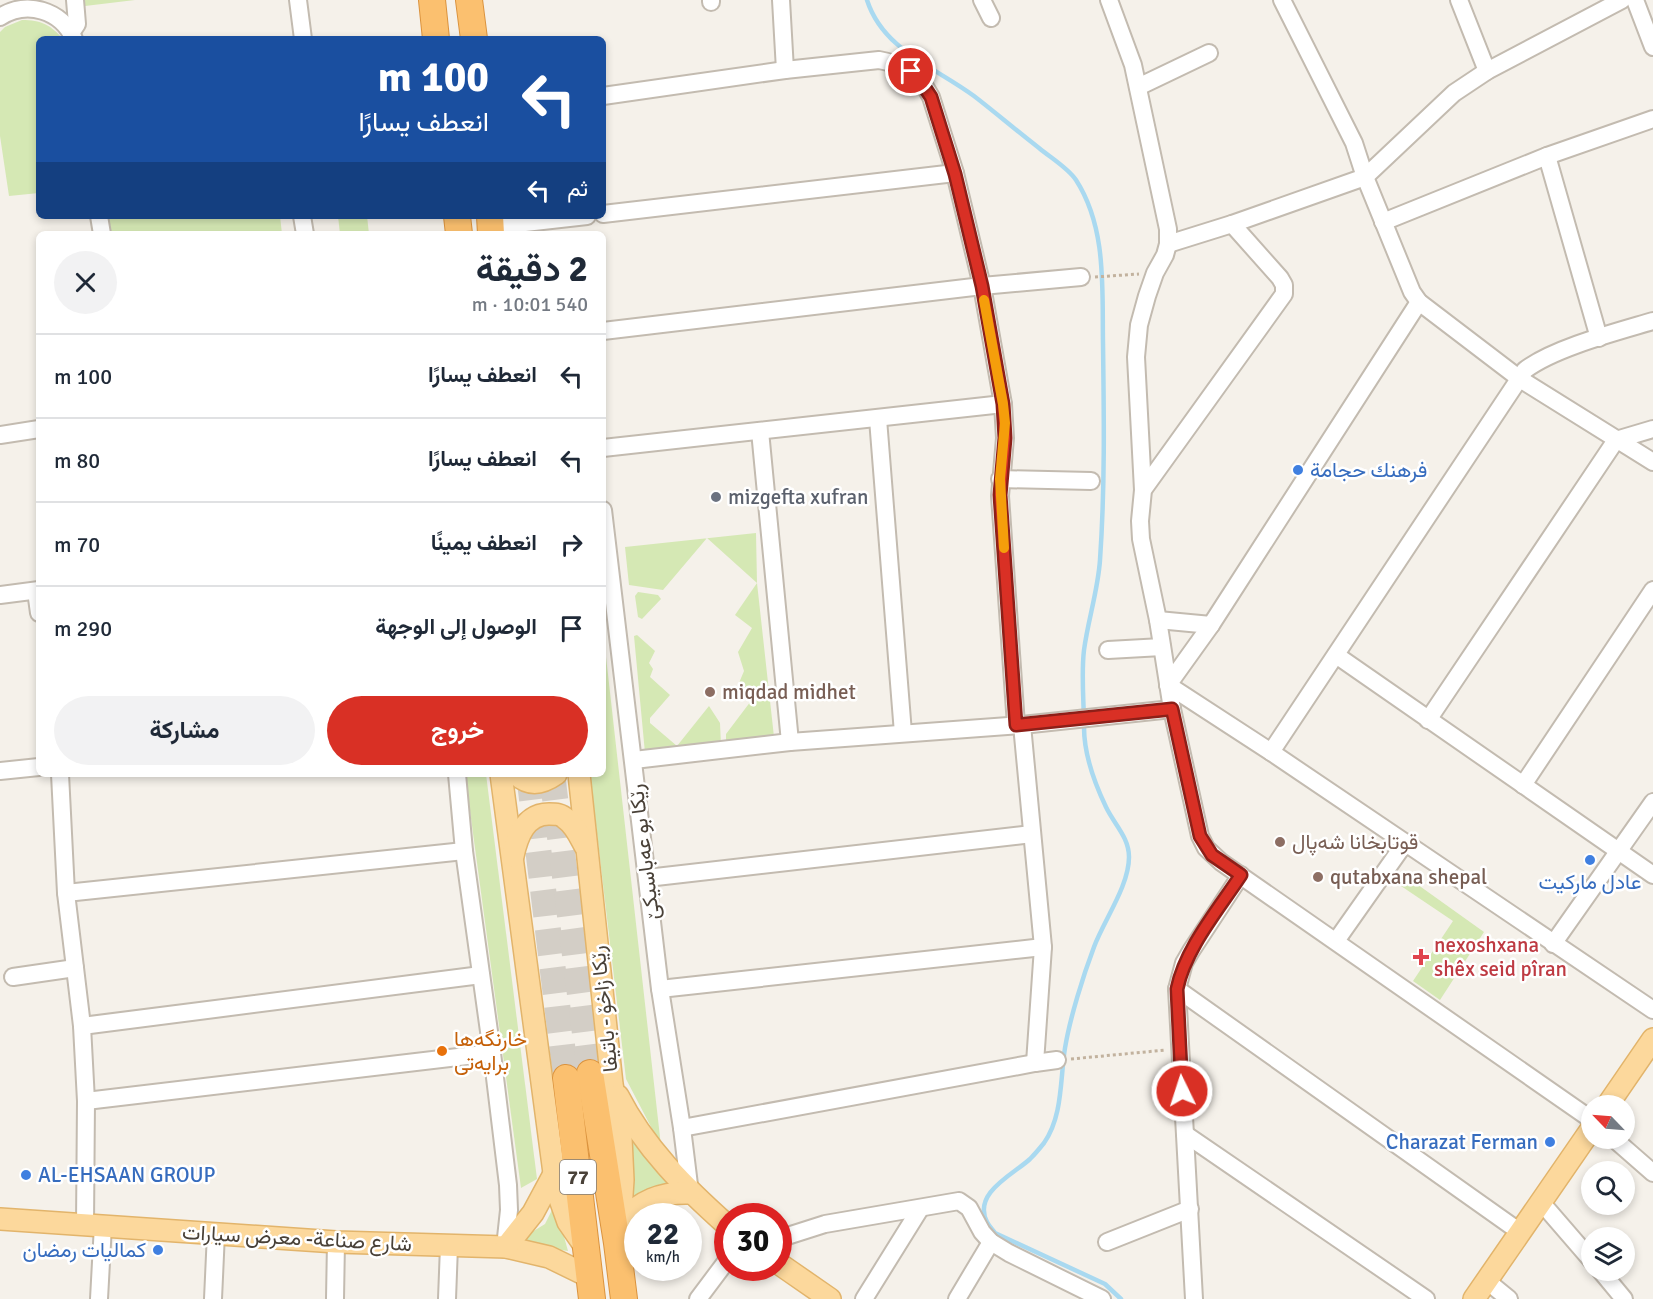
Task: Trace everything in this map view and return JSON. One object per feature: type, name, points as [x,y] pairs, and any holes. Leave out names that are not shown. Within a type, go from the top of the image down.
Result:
[{"type":"highway","points":[[432,0],[436,36]]},
{"type":"highway","points":[[469,0],[474,36]]},
{"type":"highway","name":"رێکا زاخۆ - باتیفا","points":[[589,1079],[619,1232],[624,1299]]},
{"type":"highway","name":"رێکا زاخۆ - باتیفا","points":[[589,1079],[587,1250],[591,1288]]},
{"type":"main road","points":[[501,777],[554,1174],[568,1222],[587,1250]]},
{"type":"main road","points":[[521,777],[530,782],[540,783],[551,777]]},
{"type":"main road","name":"رێکا زاخۆ - باتیفا","points":[[579,777],[588,852],[589,1079]]},
{"type":"main road","points":[[511,862],[520,832],[527,822],[543,814],[560,814],[566,818],[588,852]]},
{"type":"main road","points":[[1615,1095],[1653,1039]]},
{"type":"main road","points":[[589,1079],[638,1128],[690,1193],[714,1214]]},
{"type":"main road","points":[[1474,1299],[1581,1144]]},
{"type":"main road","points":[[506,1247],[533,1213],[554,1174]]},
{"type":"main road","points":[[619,1232],[630,1212],[654,1197],[690,1193]]},
{"type":"main road","name":"شارع صناعة- معرض سيارات","points":[[0,1219],[336,1242],[506,1247],[549,1257],[591,1288]]},
{"type":"main road","points":[[792,1273],[829,1299]]},
{"type":"street","points":[[73,36],[77,18],[75,0]]},
{"type":"street","points":[[298,0],[303,36]]},
{"type":"street","points":[[781,0],[785,70]]},
{"type":"street","points":[[982,0],[992,18]]},
{"type":"street","points":[[1109,0],[1133,64],[1168,229],[1168,244],[1146,296],[1139,325],[1136,357],[1143,490],[1140,521],[1141,538],[1158,620],[1172,709],[1200,836],[1212,855],[1581,1112]]},
{"type":"street","points":[[1282,0],[1354,143],[1383,222],[1412,292],[1419,302],[1520,379],[1653,462]]},
{"type":"street","points":[[1459,0],[1487,71]]},
{"type":"street","points":[[1168,244],[1233,224],[1365,177],[1454,93],[1487,71],[1622,0]]},
{"type":"street","points":[[1635,0],[1653,47]]},
{"type":"street","points":[[0,17],[13,10],[35,8],[56,17],[73,36]]},
{"type":"street","points":[[1138,87],[1209,53]]},
{"type":"street","points":[[606,96],[785,70],[879,60],[911,71],[931,97],[955,174],[982,286],[1003,404],[1005,438],[1000,479],[1019,725],[1043,947],[1035,1063]]},
{"type":"street","points":[[1383,222],[1547,156],[1653,119]]},
{"type":"street","points":[[1547,156],[1599,338]]},
{"type":"street","points":[[606,214],[955,174]]},
{"type":"street","points":[[490,226],[558,219]]},
{"type":"street","points":[[1143,490],[1284,294],[1284,285],[1280,278],[1233,224]]},
{"type":"street","points":[[606,331],[982,286],[1087,277]]},
{"type":"street","points":[[1168,685],[1211,625],[1419,302]]},
{"type":"street","points":[[1271,752],[1525,370],[1536,362],[1599,338],[1653,321]]},
{"type":"street","points":[[606,448],[1003,404]]},
{"type":"street","points":[[878,418],[903,733]]},
{"type":"street","points":[[0,435],[36,429]]},
{"type":"street","points":[[1428,720],[1616,440],[1653,429]]},
{"type":"street","points":[[760,431],[790,742]]},
{"type":"street","points":[[1000,479],[1091,481]]},
{"type":"street","name":"رێكا بو عه‌باسيكێ","points":[[606,534],[660,989],[690,1193]]},
{"type":"street","points":[[0,595],[36,590]]},
{"type":"street","points":[[1523,785],[1653,590]]},
{"type":"street","points":[[1158,620],[1211,625]]},
{"type":"street","points":[[1108,650],[1162,647]]},
{"type":"street","points":[[1336,655],[1618,853],[1653,875]]},
{"type":"street","points":[[1168,685],[1653,1010]]},
{"type":"street","points":[[634,760],[790,742],[1019,725],[1172,709]]},
{"type":"street","points":[[0,771],[36,767]]},
{"type":"street","points":[[60,777],[66,893],[82,1026],[99,1299]]},
{"type":"street","points":[[457,777],[464,851],[492,1053],[509,1199],[506,1247]]},
{"type":"street","points":[[1553,944],[1653,802]]},
{"type":"street","points":[[647,878],[1032,834]]},
{"type":"street","points":[[1336,941],[1405,843]]},
{"type":"street","points":[[66,893],[464,851]]},
{"type":"street","points":[[1194,1299],[1177,989],[1188,957],[1241,875]]},
{"type":"street","points":[[660,989],[1043,947]]},
{"type":"street","points":[[13,977],[75,968]]},
{"type":"street","points":[[82,1026],[481,975]]},
{"type":"street","points":[[1177,989],[1520,1232]]},
{"type":"street","points":[[86,1101],[492,1053]]},
{"type":"street","points":[[682,1128],[1057,1060]]},
{"type":"street","points":[[1185,1134],[1426,1299]]},
{"type":"street","points":[[1626,1149],[1653,1173]]},
{"type":"street","points":[[792,1235],[825,1224],[953,1202],[965,1203],[982,1233],[991,1242],[1102,1299]]},
{"type":"street","points":[[1541,1202],[1581,1248]]},
{"type":"street","points":[[864,1299],[920,1209]]},
{"type":"street","points":[[1107,1242],[1190,1209]]},
{"type":"street","points":[[213,1299],[216,1233]]},
{"type":"street","points":[[334,1299],[336,1242]]},
{"type":"street","points":[[957,1299],[991,1242]]},
{"type":"street","points":[[447,1299],[449,1246]]},
{"type":"street","points":[[698,1299],[714,1278]]},
{"type":"street","points":[[1487,1281],[1509,1299]]},
{"type":"street","points":[[1609,1281],[1624,1299]]},
{"type":"path","points":[[1087,277],[1134,274]]},
{"type":"path","points":[[1057,1060],[1180,1049]]},
{"type":"green space","points":[[84,0],[135,0],[85,6]]},
{"type":"green space","points":[[22,20],[35,21],[45,24],[60,36],[36,36],[36,193],[9,196],[0,136],[0,32],[5,27]]},
{"type":"green space","points":[[108,219],[280,219],[282,231],[110,231]]},
{"type":"green space","points":[[338,219],[367,219],[369,231],[340,231]]},
{"type":"green space","points":[[756,533],[757,583],[707,538]]},
{"type":"green space","points":[[707,538],[663,590],[629,585],[625,547]]},
{"type":"green space","points":[[757,583],[774,737],[726,742],[726,734],[754,697],[739,683],[744,671],[738,652],[752,628],[735,615]]},
{"type":"green space","points":[[638,592],[658,595],[661,599],[642,619],[638,617],[635,596]]},
{"type":"green space","points":[[637,635],[655,651],[649,663],[653,669],[650,677],[670,695],[650,718],[650,723],[677,746],[709,706],[720,723],[721,745],[645,753],[634,636]]},
{"type":"green space","points":[[606,657],[661,1146],[626,1079],[590,777],[606,777]]},
{"type":"green space","points":[[465,777],[486,777],[537,1179],[521,1188]]},
{"type":"green space","points":[[1407,877],[1484,932],[1440,1000],[1413,981],[1453,921],[1401,886]]},
{"type":"green space","points":[[627,1132],[674,1186],[654,1186],[629,1203]]},
{"type":"green space","points":[[555,1204],[568,1251],[528,1245],[524,1237],[545,1224]]},
{"type":"waterway","points":[[867,0],[885,32],[898,45],[974,96],[1069,171],[1086,199],[1098,238],[1103,302],[1103,506],[1099,571],[1083,659],[1084,737],[1090,768],[1098,788],[1127,843],[1128,868],[1121,891],[1094,947],[1077,997],[1065,1048],[1055,1121],[1044,1143],[1030,1159],[990,1193],[985,1202],[984,1212],[987,1222],[995,1233],[1105,1284],[1121,1299]]},
{"type":"tunnel","points":[[529,777],[566,1078]]},
{"type":"tunnel","points":[[552,777],[590,1073]]},
{"type":"slow traffic","points":[[984,300],[1005,423],[1000,479],[1004,548]]},
{"type":"place","name":"فرهنك حجامة","points":[[1298,470]]},
{"type":"place","name":"mizgefta xufran","points":[[716,497]]},
{"type":"place","name":"miqdad midhet","points":[[710,692]]},
{"type":"place","name":"قوتابخانا شەپال","points":[[1280,842]]},
{"type":"place","name":"عادل ماركيت","points":[[1590,860]]},
{"type":"place","name":"qutabxana shepal","points":[[1318,877]]},
{"type":"place","name":"nexoshxana shêx seid pîran","points":[[1421,957]]},
{"type":"place","name":"خارنگه‌ها برايه‌تى","points":[[442,1051]]},
{"type":"place","name":"Charazat Ferman","points":[[1550,1142]]},
{"type":"place","name":"AL-EHSAAN GROUP","points":[[26,1175]]},
{"type":"place","name":"كماليات رمضان","points":[[158,1250]]},
{"type":"route","points":[[911,71],[926,87],[931,97],[955,174],[982,286],[1003,404],[1005,438],[1000,495],[1016,725],[1172,709],[1200,836],[1212,855],[1241,875],[1184,963],[1177,989],[1182,1091]]}]
